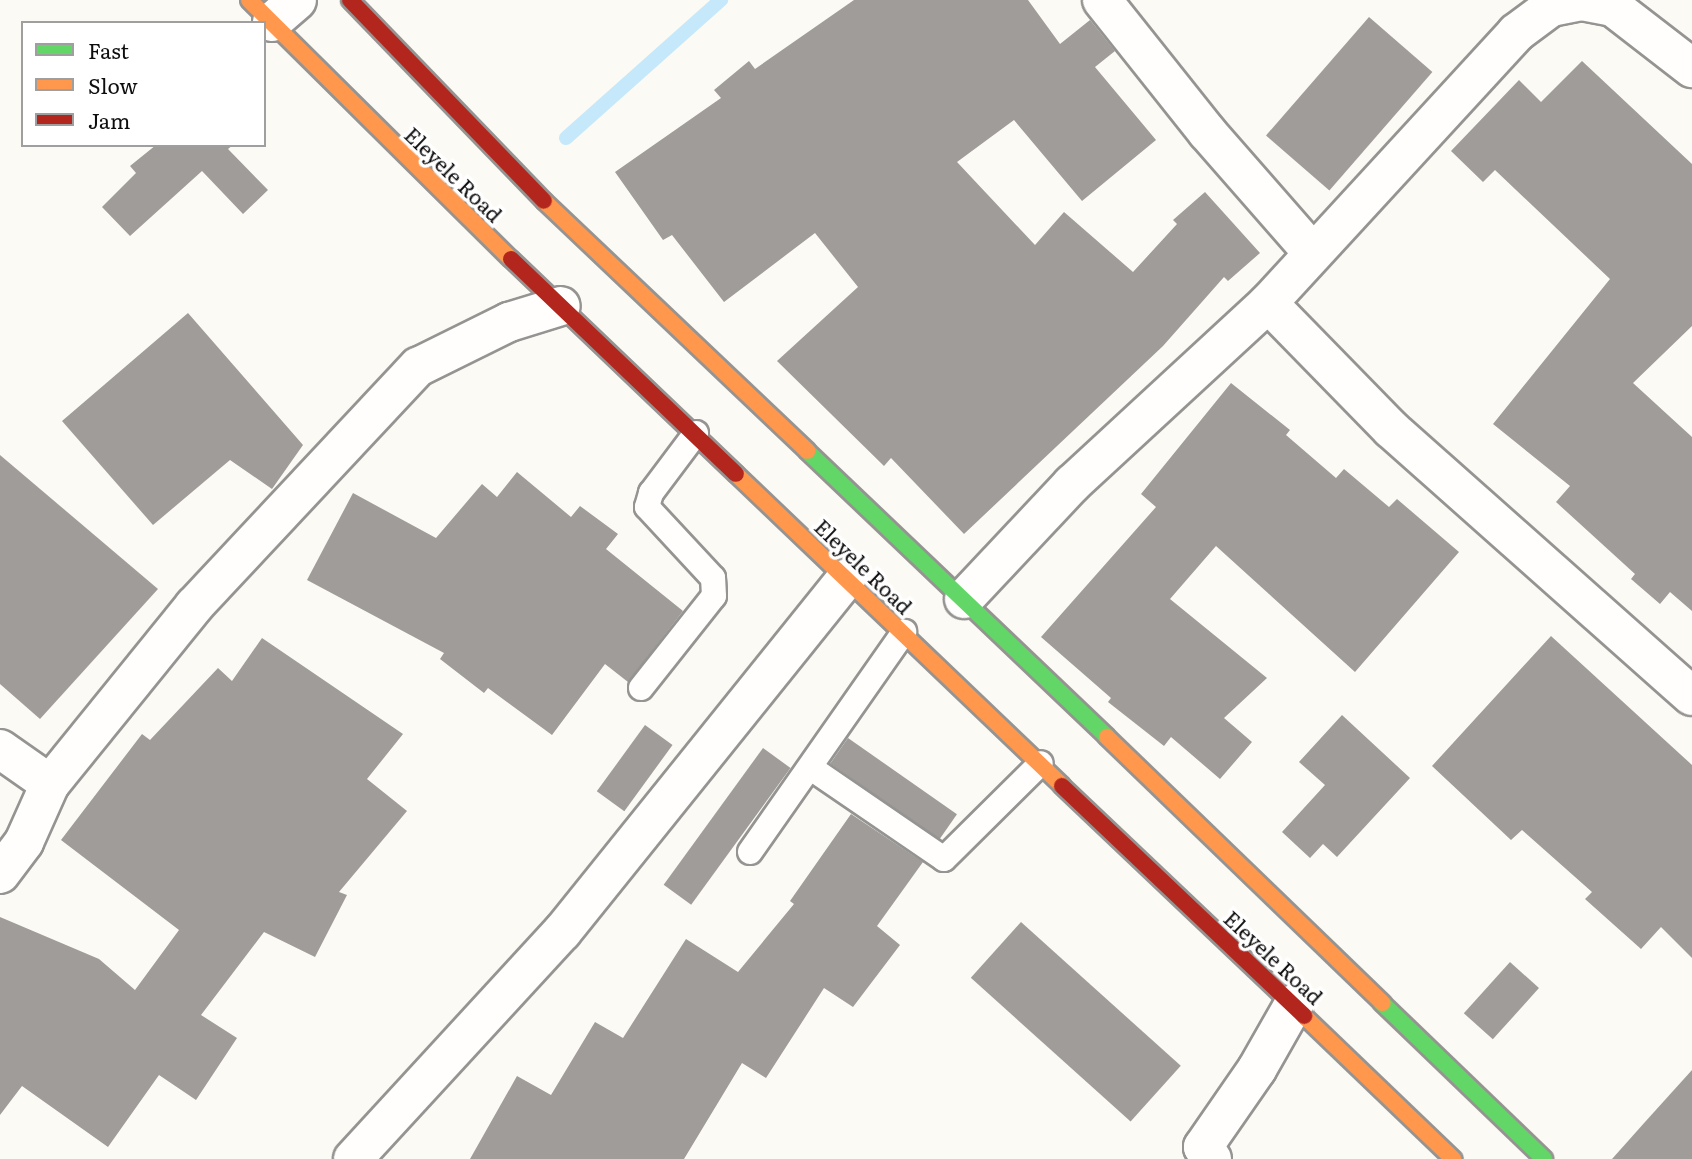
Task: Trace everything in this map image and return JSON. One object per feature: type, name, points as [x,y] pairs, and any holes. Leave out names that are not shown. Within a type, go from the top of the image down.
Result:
[{"type":"main road","name":"Eleyele Road","points":[[350,0],[567,225],[964,599],[1177,809],[1544,1159]]},
{"type":"main road","name":"Eleyele Road","points":[[273,7],[325,77],[523,271],[1041,763],[1132,855],[1294,1003],[1453,1159]]},
{"type":"street","points":[[1102,0],[1207,132],[1312,252]]},
{"type":"street","points":[[964,599],[1072,484],[1268,303],[1516,33],[1551,7],[1582,1],[1613,7],[1692,68]]},
{"type":"street","points":[[1268,303],[1391,429],[1692,696]]},
{"type":"street","points":[[0,874],[24,842],[50,784],[194,606],[418,367],[509,322],[561,306]]},
{"type":"street","points":[[353,1159],[562,932],[847,578]]},
{"type":"street","points":[[0,749],[50,784]]},
{"type":"street","points":[[1212,1159],[1203,1147],[1258,1069],[1294,1003]]},
{"type":"lane","points":[[641,688],[714,596],[713,578],[648,507],[650,493],[696,433]]},
{"type":"lane","points":[[750,852],[904,632]]},
{"type":"lane","points":[[811,768],[944,859],[1041,763]]},
{"type":"building","points":[[854,0],[1028,0],[1060,44],[1090,20],[1115,51],[1095,67],[1156,140],[1082,201],[1014,120],[957,162],[1035,245],[1064,212],[1133,272],[1177,224],[1173,220],[1205,192],[1260,253],[1228,281],[1224,277],[1163,346],[964,534],[891,458],[884,466],[777,361],[858,287],[815,233],[724,302],[672,235],[663,240],[615,172],[721,98],[714,90],[749,61],[755,69]]},
{"type":"building","points":[[1369,17],[1432,72],[1329,191],[1266,135]]},
{"type":"building","points":[[1582,61],[1692,164],[1692,326],[1633,383],[1692,437],[1692,611],[1670,592],[1660,604],[1631,579],[1635,574],[1556,502],[1570,486],[1493,424],[1610,279],[1495,170],[1483,182],[1451,151],[1519,80],[1541,102]]},
{"type":"building","points":[[154,147],[230,147],[228,149],[268,190],[243,214],[202,171],[130,236],[102,207],[136,173],[130,166]]},
{"type":"building","points":[[188,313],[303,445],[272,489],[230,460],[153,525],[62,421]]},
{"type":"building","points":[[1231,383],[1290,430],[1286,435],[1336,478],[1344,469],[1389,507],[1397,499],[1459,552],[1355,672],[1216,546],[1170,599],[1267,678],[1224,718],[1252,742],[1220,779],[1171,737],[1164,746],[1108,702],[1111,698],[1041,637],[1156,507],[1141,494]]},
{"type":"building","points":[[0,455],[158,589],[40,719],[0,684]]},
{"type":"building","points":[[517,472],[571,517],[580,506],[618,534],[606,549],[683,611],[628,682],[605,664],[552,735],[488,688],[484,693],[440,659],[444,653],[307,580],[353,493],[436,538],[482,484],[497,497]]},
{"type":"building","points":[[1551,636],[1692,765],[1692,958],[1661,927],[1641,949],[1585,899],[1592,892],[1522,830],[1511,840],[1432,766]]},
{"type":"building","points":[[262,638],[403,734],[367,779],[407,811],[339,892],[347,895],[315,957],[264,932],[201,1015],[237,1038],[196,1100],[159,1075],[108,1147],[22,1086],[0,1115],[0,917],[99,959],[135,990],[179,930],[61,840],[142,734],[150,740],[218,668],[232,681]]},
{"type":"building","points":[[1342,715],[1410,778],[1337,857],[1323,844],[1310,858],[1282,832],[1325,785],[1299,762]]},
{"type":"building","points":[[645,725],[673,745],[624,811],[597,791]]},
{"type":"building","points":[[848,738],[957,814],[939,840],[830,763]]},
{"type":"building","points":[[763,748],[791,768],[691,905],[664,885]]},
{"type":"building","points":[[851,814],[923,862],[877,926],[900,945],[853,1007],[824,988],[766,1078],[742,1063],[684,1159],[470,1159],[517,1076],[551,1095],[595,1022],[623,1038],[686,939],[738,972],[794,904],[790,901]]},
{"type":"building","points":[[1021,922],[1181,1066],[1131,1122],[971,978]]},
{"type":"building","points":[[1510,962],[1539,988],[1493,1039],[1464,1013]]},
{"type":"building","points":[[1692,1070],[1692,1159],[1612,1159],[1645,1122]]},
{"type":"waterway","points":[[566,138],[721,0]]},
{"type":"traffic: fast","points":[[807,451],[1107,737]]},
{"type":"traffic: fast","points":[[1382,1003],[1544,1159]]},
{"type":"traffic: slow","points":[[249,0],[511,259]]},
{"type":"traffic: slow","points":[[544,201],[807,451]]},
{"type":"traffic: slow","points":[[736,474],[1062,786]]},
{"type":"traffic: slow","points":[[1107,737],[1382,1003]]},
{"type":"traffic: slow","points":[[1304,1016],[1453,1159]]},
{"type":"traffic: jam","points":[[350,0],[544,201]]},
{"type":"traffic: jam","points":[[511,259],[736,474]]},
{"type":"traffic: jam","points":[[1062,786],[1304,1016]]}]
